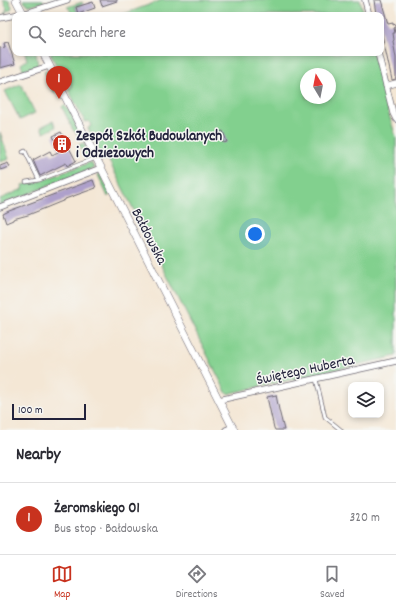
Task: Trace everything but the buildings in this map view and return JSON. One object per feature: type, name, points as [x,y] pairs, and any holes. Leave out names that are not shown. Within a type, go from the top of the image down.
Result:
[{"type":"street","points":[[16,0],[22,12]]},
{"type":"street","points":[[29,12],[34,9],[42,8],[64,0]]},
{"type":"street","points":[[365,0],[368,12]]},
{"type":"street","points":[[0,18],[12,16]]},
{"type":"street","name":"Bałdowska","points":[[44,56],[219,400],[231,429]]},
{"type":"street","points":[[379,56],[393,113],[396,119]]},
{"type":"street","points":[[0,82],[49,66]]},
{"type":"street","points":[[386,86],[396,84]]},
{"type":"street","points":[[0,207],[101,168]]},
{"type":"street","name":"Świętego Huberta","points":[[219,400],[396,361]]},
{"type":"lane","points":[[24,152],[25,151],[39,180]]},
{"type":"lane","points":[[26,182],[39,180],[96,158]]},
{"type":"lane","points":[[316,379],[326,417],[341,430]]},
{"type":"green space","points":[[3,0],[9,0],[12,7],[11,10],[6,11],[7,9]]},
{"type":"green space","points":[[23,0],[43,0],[44,2],[30,5],[25,3]]},
{"type":"green space","points":[[162,0],[360,0],[363,12],[129,12]]},
{"type":"green space","points":[[82,2],[83,4],[75,7],[77,12],[71,12],[67,7]]},
{"type":"green space","points":[[26,56],[36,56],[38,66],[23,70],[21,64],[27,60]]},
{"type":"green space","points":[[52,56],[374,56],[396,137],[396,356],[227,394],[108,159],[104,160],[88,128],[91,126],[89,121],[85,122],[68,89],[72,87],[69,81],[65,82]]},
{"type":"green space","points":[[44,71],[47,71],[50,74],[56,92],[54,92]]},
{"type":"green space","points":[[21,84],[35,113],[20,120],[5,91]]},
{"type":"green space","points":[[64,105],[70,112],[84,141],[73,130],[62,107]]},
{"type":"green space","points":[[53,121],[56,127],[44,133],[41,127]]},
{"type":"green space","points":[[0,132],[9,159],[0,162]]},
{"type":"green space","points":[[83,143],[90,159],[87,160],[79,145]]},
{"type":"green space","points":[[91,162],[94,168],[0,205],[0,199],[23,189],[22,185],[38,182]]},
{"type":"green space","points":[[99,173],[111,193],[108,197],[98,175]]},
{"type":"place","name":"Żeromskiego 01","points":[[59,99]]},
{"type":"place","name":"Zespół Szkół Budowlanych i Odzieżowych","points":[[62,144]]}]
